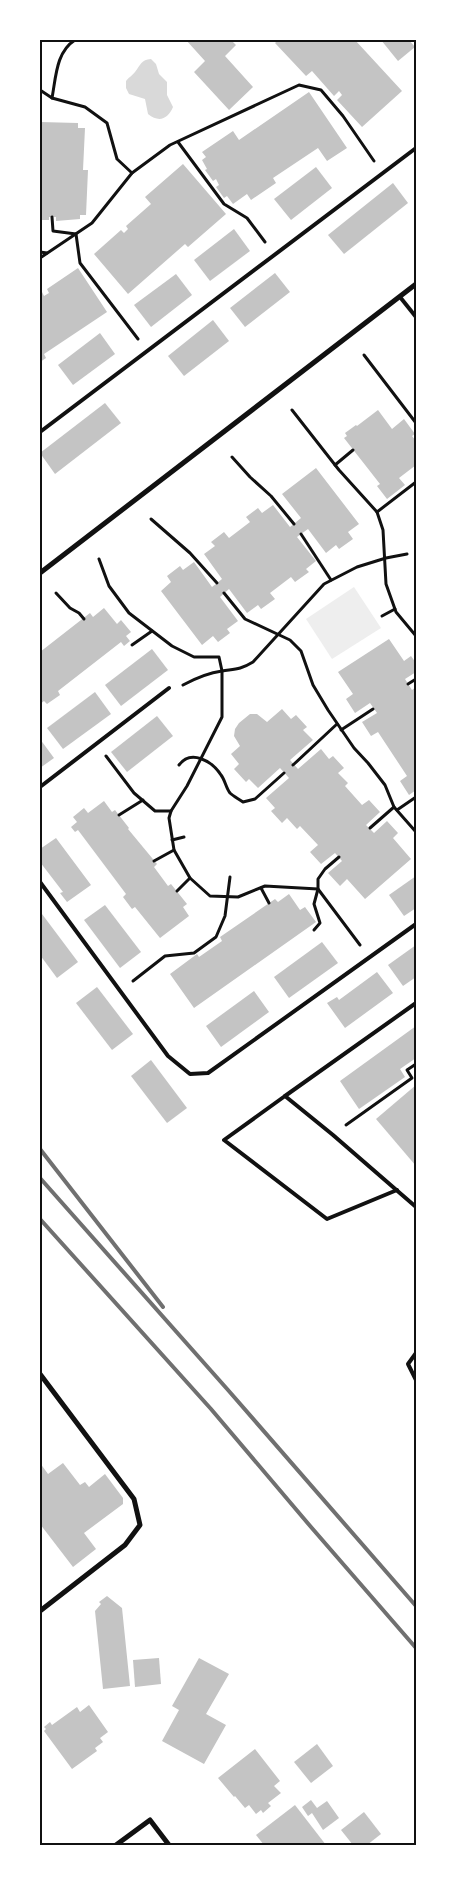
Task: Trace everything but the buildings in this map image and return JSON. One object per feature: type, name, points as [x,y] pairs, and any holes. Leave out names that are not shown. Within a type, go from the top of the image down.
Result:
[{"type":"street","points":[[40,573],[416,284]]},
{"type":"street","points":[[40,1374],[134,1499],[140,1525],[126,1545],[40,1611]]},
{"type":"street","points":[[116,1845],[150,1820],[169,1845]]},
{"type":"lane","points":[[40,432],[416,148]]},
{"type":"lane","points":[[400,297],[416,317]]},
{"type":"lane","points":[[40,787],[169,688]]},
{"type":"lane","points":[[40,882],[168,1056],[190,1074],[208,1073],[416,924]]},
{"type":"lane","points":[[397,1190],[327,1219],[224,1140],[416,1003]]},
{"type":"lane","points":[[285,1096],[416,1207]]},
{"type":"lane","points":[[416,1353],[408,1364],[416,1380]]},
{"type":"path","points":[[52,98],[58,64],[67,45],[75,40]]},
{"type":"path","points":[[40,258],[92,224],[132,173],[170,145],[299,85],[321,90],[343,116],[382,173]]},
{"type":"path","points":[[41,93],[85,107],[107,123],[117,159],[132,173]]},
{"type":"path","points":[[178,142],[224,204],[247,218],[274,255]]},
{"type":"path","points":[[52,217],[53,231],[76,234]]},
{"type":"path","points":[[76,234],[80,263],[147,351]]},
{"type":"path","points":[[40,252],[48,252]]},
{"type":"path","points":[[364,355],[416,423]]},
{"type":"path","points":[[292,410],[335,465],[377,512],[383,530],[386,584],[396,612],[416,636]]},
{"type":"path","points":[[335,465],[353,450]]},
{"type":"path","points":[[232,457],[271,496],[294,524]]},
{"type":"path","points":[[377,512],[416,482]]},
{"type":"path","points":[[151,519],[190,553],[217,583]]},
{"type":"path","points":[[301,534],[331,580]]},
{"type":"path","points":[[169,688],[179,687],[199,676],[241,669],[253,662],[301,607],[324,584],[357,567],[407,554]]},
{"type":"path","points":[[99,560],[109,586],[129,613],[172,646],[194,658],[219,657],[222,671],[222,717],[169,818],[174,850],[190,878],[210,896],[238,897],[265,886],[318,889]]},
{"type":"path","points":[[56,593],[70,608],[84,618]]},
{"type":"path","points":[[224,593],[245,619],[290,640],[301,651],[313,685],[337,724],[385,785],[396,808],[416,832]]},
{"type":"path","points":[[382,616],[395,609]]},
{"type":"path","points":[[132,645],[152,631]]},
{"type":"path","points":[[408,684],[416,679]]},
{"type":"path","points":[[341,730],[374,709]]},
{"type":"path","points":[[294,765],[337,724]]},
{"type":"path","points":[[97,743],[134,793],[155,811],[171,811]]},
{"type":"path","points":[[179,765],[183,759],[191,757],[210,762],[221,774],[229,792],[243,802],[256,799],[284,773]]},
{"type":"path","points":[[370,828],[396,808],[416,797]]},
{"type":"path","points":[[119,815],[143,800]]},
{"type":"path","points":[[172,840],[184,837]]},
{"type":"path","points":[[154,861],[174,850]]},
{"type":"path","points":[[314,930],[320,923],[314,904],[318,889],[318,879],[325,869],[339,857]]},
{"type":"path","points":[[120,991],[166,956],[194,953],[216,937],[224,916],[230,877]]},
{"type":"path","points":[[177,892],[190,878]]},
{"type":"path","points":[[261,888],[269,903]]},
{"type":"path","points":[[318,889],[369,958]]},
{"type":"path","points":[[333,1135],[412,1078],[407,1070],[416,1064]]},
{"type":"shaded area","points":[[151,59],[156,64],[159,74],[167,82],[167,95],[173,107],[166,117],[159,119],[148,114],[145,99],[129,94],[126,88],[126,81],[145,60]]},
{"type":"shaded area","points":[[354,587],[381,628],[332,659],[306,619]]},
{"type":"railway","points":[[40,1149],[163,1307]]},
{"type":"railway","points":[[40,1178],[416,1606]]},
{"type":"railway","points":[[40,1219],[211,1409],[416,1648]]}]
